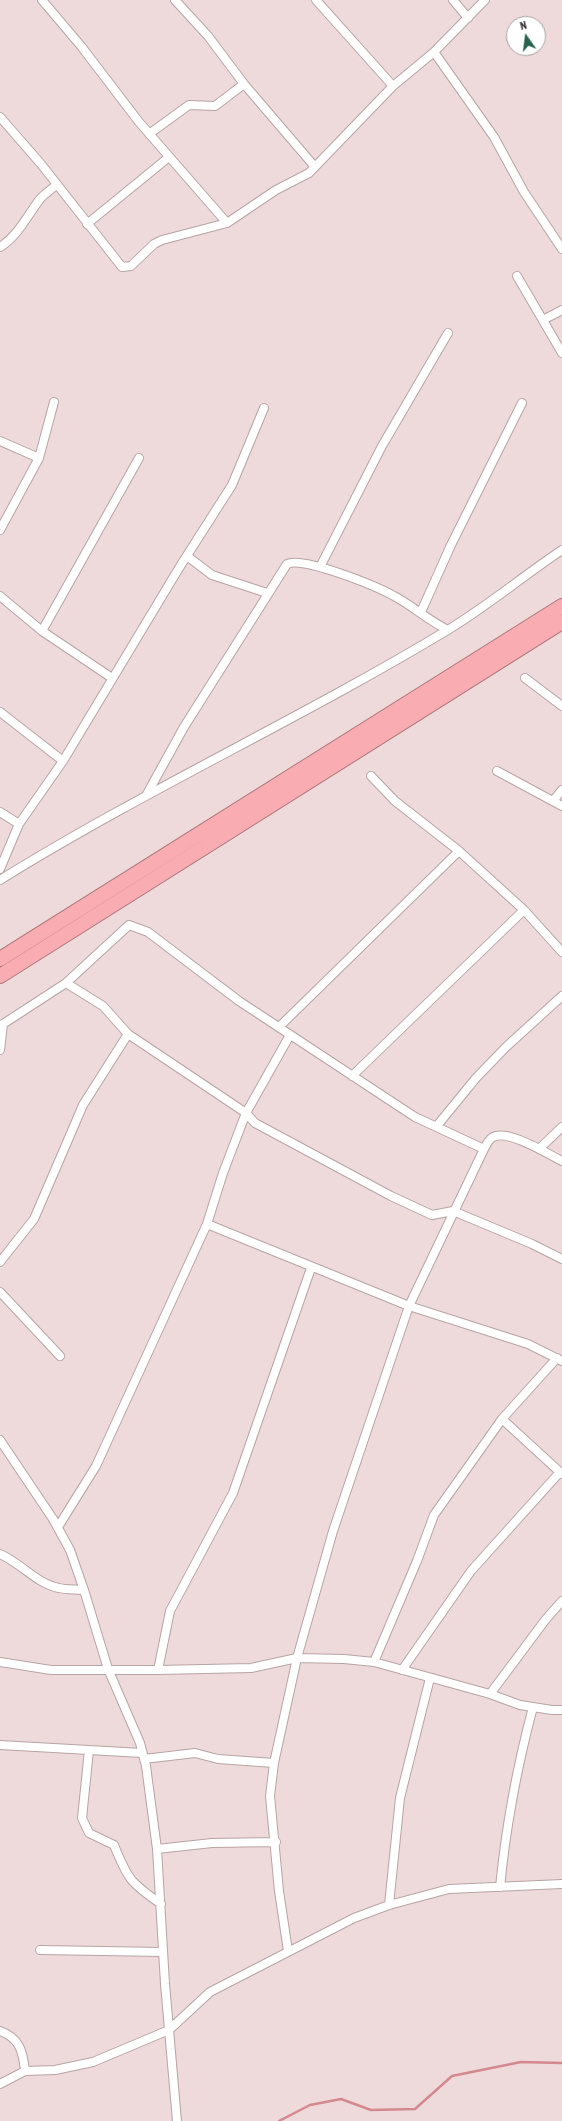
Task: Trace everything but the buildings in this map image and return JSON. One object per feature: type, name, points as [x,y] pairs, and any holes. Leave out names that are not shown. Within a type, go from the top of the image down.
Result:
[{"type":"highway","points":[[0,959],[562,606]]},
{"type":"highway","points":[[0,976],[562,622]]},
{"type":"street","points":[[42,0],[81,46],[149,134],[227,223]]},
{"type":"street","points":[[175,0],[208,36],[244,84],[315,167]]},
{"type":"street","points":[[316,0],[393,86]]},
{"type":"street","points":[[453,0],[468,18]]},
{"type":"street","points":[[0,117],[41,164],[122,267],[127,268],[154,244],[162,240],[227,223],[276,190],[309,173],[393,86],[434,52],[485,0]]},
{"type":"street","points":[[434,52],[494,138],[524,192],[562,249]]},
{"type":"street","points":[[149,134],[189,105],[215,106],[244,84]]},
{"type":"street","points":[[87,224],[169,157]]},
{"type":"street","points":[[0,248],[17,232],[41,198],[56,185]]},
{"type":"street","points":[[517,276],[562,353]]},
{"type":"street","points":[[543,320],[562,310]]},
{"type":"street","points":[[320,567],[382,446],[448,334]]},
{"type":"street","points":[[0,530],[39,458],[54,402]]},
{"type":"street","points":[[421,612],[451,545],[522,403]]},
{"type":"street","points":[[0,869],[19,824],[63,761],[112,678],[232,485],[264,408]]},
{"type":"street","points":[[0,441],[39,458]]},
{"type":"street","points":[[42,631],[139,458]]},
{"type":"street","points":[[2,877],[146,794],[305,711],[448,630],[562,550]]},
{"type":"street","points":[[187,556],[212,574],[267,593]]},
{"type":"street","points":[[146,794],[184,727],[267,593],[287,564],[295,562],[320,567],[393,595],[448,630]]},
{"type":"street","points":[[0,596],[42,631],[112,678]]},
{"type":"street","points":[[525,678],[562,706]]},
{"type":"street","points":[[0,712],[63,761]]},
{"type":"street","points":[[497,771],[562,806]]},
{"type":"street","points":[[371,776],[395,801],[459,851],[524,910],[562,952]]},
{"type":"street","points":[[553,801],[562,790]]},
{"type":"street","points":[[0,812],[19,824]]},
{"type":"street","points":[[279,1027],[459,851]]},
{"type":"street","points":[[352,1076],[524,910]]},
{"type":"street","points":[[0,1050],[2,1025],[66,983],[129,925],[148,932],[239,1001],[415,1118],[484,1149]]},
{"type":"street","points":[[66,983],[103,1006],[128,1034],[246,1113],[255,1123],[432,1215],[453,1211],[562,1259]]},
{"type":"street","points":[[436,1127],[476,1078],[506,1047],[562,996]]},
{"type":"street","points":[[0,1262],[34,1219],[83,1105],[128,1034]]},
{"type":"street","points":[[58,1527],[96,1466],[207,1224],[223,1173],[246,1113],[290,1035]]},
{"type":"street","points":[[539,1149],[562,1127]]},
{"type":"street","points":[[288,1951],[279,1891],[276,1842],[270,1796],[274,1763],[297,1658],[333,1531],[409,1306],[453,1211],[484,1149],[492,1137],[503,1134],[539,1149],[562,1161]]},
{"type":"street","points":[[207,1224],[311,1268],[409,1306],[528,1344],[560,1360],[502,1419],[434,1515],[417,1561],[374,1662]]},
{"type":"street","points":[[158,1670],[170,1611],[234,1493],[311,1268]]},
{"type":"street","points":[[0,1292],[60,1356]]},
{"type":"street","points":[[402,1670],[472,1571],[561,1473],[502,1419]]},
{"type":"street","points":[[0,1440],[58,1527],[70,1550],[108,1669],[143,1756],[158,1849],[163,1952],[177,2121]]},
{"type":"street","points":[[0,1554],[17,1562],[49,1585],[60,1588],[84,1590]]},
{"type":"street","points":[[490,1694],[546,1619],[562,1601]]},
{"type":"street","points":[[0,1662],[51,1670],[251,1668],[297,1658],[374,1662],[490,1694],[520,1705],[562,1710]]},
{"type":"street","points":[[389,1905],[400,1798],[430,1678]]},
{"type":"street","points":[[500,1888],[505,1836],[519,1758],[533,1707]]},
{"type":"street","points":[[0,1746],[89,1750],[143,1756],[194,1752],[218,1759],[274,1763]]},
{"type":"street","points":[[89,1750],[82,1818],[89,1833],[114,1845],[125,1873],[134,1885],[161,1904]]},
{"type":"street","points":[[158,1849],[212,1843],[276,1842]]},
{"type":"street","points":[[0,2084],[25,2071],[54,2070],[93,2062],[169,2030],[210,1992],[354,1918],[389,1905],[449,1889],[500,1888],[562,1884]]},
{"type":"street","points":[[40,1950],[163,1952]]},
{"type":"street","points":[[0,2032],[8,2034],[17,2040],[23,2054],[25,2071]]},
{"type":"waterway","points":[[279,2121],[310,2105],[341,2099],[371,2110],[415,2109],[452,2076],[521,2062],[562,2063]]}]
